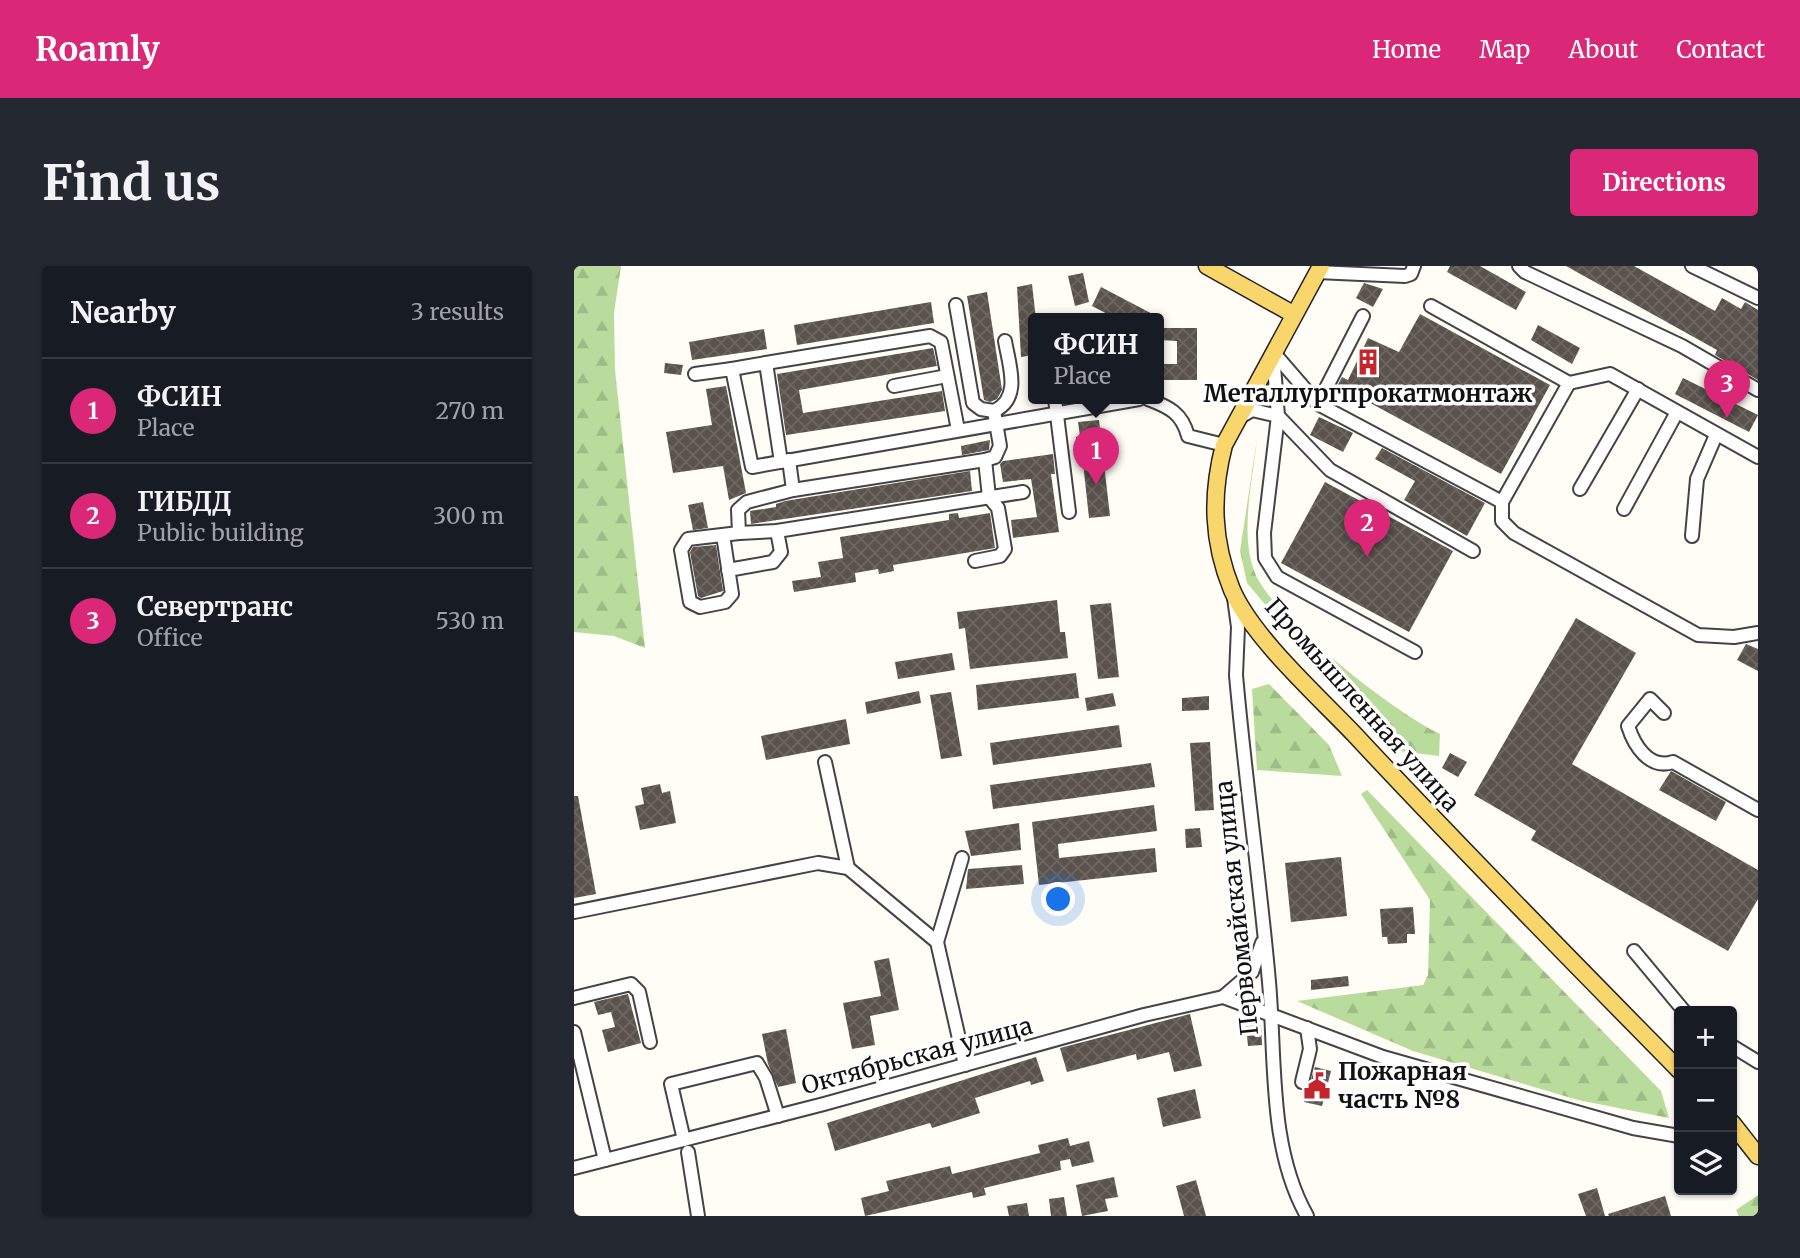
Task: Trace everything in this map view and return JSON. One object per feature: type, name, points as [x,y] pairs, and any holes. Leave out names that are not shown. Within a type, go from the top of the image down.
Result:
[{"type":"main road","points":[[1206,266],[1293,314]]},
{"type":"main road","name":"Промышленная улица","points":[[1319,269],[1224,445],[1216,476],[1216,541],[1233,592],[1266,639],[1324,702],[1678,1069]]},
{"type":"main road","points":[[1738,1139],[1757,1153]]},
{"type":"street","points":[[1319,269],[1405,276],[1411,274],[1414,266]]},
{"type":"street","points":[[1519,266],[1525,272],[1682,346],[1758,390]]},
{"type":"street","points":[[1692,266],[1758,298]]},
{"type":"street","points":[[956,305],[973,403],[996,418]]},
{"type":"street","points":[[1431,306],[1569,383],[1610,374],[1758,457]]},
{"type":"street","points":[[1318,404],[1363,316]]},
{"type":"street","points":[[695,374],[930,335],[941,342],[958,430]]},
{"type":"street","points":[[739,533],[738,510],[747,502],[793,490],[995,457],[1000,446],[996,418],[1012,388],[1005,341]]},
{"type":"street","points":[[1273,352],[1318,404],[1502,502]]},
{"type":"street","points":[[1273,352],[1278,416],[1264,533],[1265,558],[1277,577],[1415,652]]},
{"type":"street","points":[[766,363],[793,490]]},
{"type":"street","points":[[732,369],[752,467],[958,430],[996,418],[1057,414],[1112,404]]},
{"type":"street","points":[[894,386],[947,376]]},
{"type":"street","points":[[1569,383],[1502,502],[1502,521],[1514,533],[1698,635],[1734,636],[1758,633]]},
{"type":"street","points":[[1580,489],[1638,389]]},
{"type":"street","points":[[1056,404],[1069,512]]},
{"type":"street","points":[[1160,404],[1172,409],[1184,422],[1188,436],[1224,445]]},
{"type":"street","points":[[1236,419],[1252,410],[1278,416],[1330,470],[1473,551]]},
{"type":"street","points":[[1624,509],[1677,412]]},
{"type":"street","points":[[1732,442],[1739,430]]},
{"type":"street","points":[[1692,536],[1697,479],[1716,435]]},
{"type":"street","points":[[975,561],[1000,556],[1005,549],[998,508],[989,497],[985,460]]},
{"type":"street","points":[[723,535],[732,594],[725,602],[700,607],[691,602],[681,550],[688,539],[739,533],[778,531],[1023,492]]},
{"type":"street","points":[[728,570],[773,562],[781,552],[778,531]]},
{"type":"street","name":"Первомайская улица","points":[[1233,592],[1238,627],[1237,688],[1284,1156],[1293,1191],[1307,1216]]},
{"type":"street","points":[[1664,713],[1650,699],[1635,713],[1628,726],[1634,745],[1654,762],[1665,765],[1673,762],[1758,810]]},
{"type":"street","points":[[825,762],[848,868]]},
{"type":"street","points":[[962,858],[937,942],[965,1065]]},
{"type":"street","points":[[574,912],[818,863],[848,868],[937,942]]},
{"type":"street","points":[[1264,939],[1252,972],[1223,997],[1383,1057],[1633,1128],[1674,1135]]},
{"type":"street","points":[[1634,951],[1680,1006]]},
{"type":"street","points":[[574,998],[631,984],[639,992],[649,1042]]},
{"type":"street","name":"Октябрьская улица","points":[[574,1168],[686,1146],[778,1116],[1144,1015],[1223,997]]},
{"type":"street","points":[[1302,1082],[1310,1049],[1307,1028]]},
{"type":"street","points":[[574,1032],[605,1160]]},
{"type":"street","points":[[1737,1049],[1758,1062]]},
{"type":"street","points":[[698,1216],[686,1146],[671,1084],[757,1063],[766,1078],[778,1116]]},
{"type":"green space","points":[[574,266],[621,266],[614,313],[615,370],[645,648],[614,636],[574,632]]},
{"type":"green space","points":[[1257,439],[1248,524],[1250,558],[1255,573],[1285,614],[1337,662],[1394,706],[1440,734],[1439,756],[1399,751],[1314,663],[1247,583],[1240,551]]},
{"type":"green space","points":[[1269,684],[1329,745],[1342,776],[1257,770],[1252,689]]},
{"type":"green space","points":[[1367,790],[1661,1091],[1669,1118],[1578,1100],[1413,1051],[1297,1001],[1423,985],[1428,975],[1430,900],[1361,794]]},
{"type":"green space","points":[[1758,1195],[1758,1216],[1739,1216],[1736,1210]]},
{"type":"building","points":[[1450,266],[1480,266],[1526,292],[1516,310],[1447,272]]},
{"type":"building","points":[[1566,266],[1634,266],[1715,311],[1722,298],[1741,309],[1745,302],[1758,310],[1758,380],[1715,355],[1717,350]]},
{"type":"building","points":[[1083,273],[1089,302],[1075,306],[1068,276]]},
{"type":"building","points":[[1364,283],[1383,289],[1373,307],[1356,298]]},
{"type":"building","points":[[1032,284],[1035,313],[1028,313],[1028,356],[1021,357],[1017,287]]},
{"type":"building","points":[[1101,287],[1151,313],[1105,313],[1092,306]]},
{"type":"building","points":[[987,292],[1002,390],[997,399],[990,402],[984,400],[967,296]]},
{"type":"building","points":[[931,302],[934,323],[797,345],[794,325]]},
{"type":"building","points":[[1420,314],[1550,385],[1501,474],[1363,399],[1336,388],[1342,377],[1348,380],[1368,338],[1399,352]]},
{"type":"building","points":[[1538,325],[1580,348],[1572,364],[1531,340]]},
{"type":"building","points":[[1164,328],[1197,328],[1197,380],[1164,380],[1164,364],[1177,364],[1177,341],[1164,340]]},
{"type":"building","points":[[764,329],[767,349],[692,360],[689,342]]},
{"type":"building","points":[[933,348],[937,366],[799,390],[803,413],[942,391],[945,411],[786,435],[777,374]]},
{"type":"building","points":[[665,363],[683,365],[681,375],[664,373]]},
{"type":"building","points":[[1683,378],[1758,415],[1749,432],[1675,394]]},
{"type":"building","points":[[726,386],[746,493],[729,500],[723,466],[673,473],[666,432],[712,425],[706,389]]},
{"type":"building","points":[[1319,417],[1353,433],[1343,452],[1310,435]]},
{"type":"building","points":[[1099,420],[1110,516],[1089,518],[1082,453],[1078,454],[1076,437],[1080,436],[1078,422]]},
{"type":"building","points":[[990,440],[989,450],[962,455],[961,446]]},
{"type":"building","points":[[1382,448],[1485,503],[1467,536],[1404,500],[1415,481],[1375,459]]},
{"type":"building","points":[[1053,454],[1055,474],[1051,474],[1059,532],[1013,538],[1011,520],[1037,517],[1031,479],[1003,482],[1000,464],[1003,461]]},
{"type":"building","points":[[970,471],[972,491],[751,524],[750,511],[776,507],[776,504],[785,501]]},
{"type":"building","points":[[1325,482],[1453,551],[1409,632],[1281,563]]},
{"type":"building","points":[[703,502],[708,528],[693,530],[688,505]]},
{"type":"building","points":[[958,513],[959,518],[990,513],[995,548],[893,565],[894,571],[879,574],[878,569],[855,573],[856,582],[794,592],[792,581],[821,577],[818,562],[843,558],[840,537],[949,520],[949,514]]},
{"type":"building","points":[[716,545],[723,591],[701,598],[698,596],[690,552],[693,547]]},
{"type":"building","points":[[1057,600],[1060,632],[1065,632],[1068,658],[970,669],[965,628],[959,629],[957,612]]},
{"type":"building","points":[[1111,603],[1119,677],[1098,679],[1090,605]]},
{"type":"building","points":[[1576,618],[1636,653],[1572,764],[1758,870],[1758,899],[1728,951],[1531,840],[1536,831],[1474,795]]},
{"type":"building","points":[[1746,644],[1758,649],[1758,671],[1737,660]]},
{"type":"building","points":[[952,653],[955,670],[898,679],[895,662]]},
{"type":"building","points":[[1076,673],[1079,698],[978,710],[976,685]]},
{"type":"building","points":[[919,691],[921,703],[867,714],[865,702]]},
{"type":"building","points":[[951,692],[962,756],[941,759],[930,695]]},
{"type":"building","points":[[1113,693],[1116,706],[1087,711],[1085,698]]},
{"type":"building","points":[[1209,696],[1209,710],[1182,711],[1182,698]]},
{"type":"building","points":[[846,719],[850,744],[766,760],[761,736]]},
{"type":"building","points":[[1119,725],[1122,747],[993,765],[990,743]]},
{"type":"building","points":[[1210,742],[1214,810],[1195,811],[1190,743]]},
{"type":"building","points":[[1450,753],[1467,762],[1458,777],[1442,768]]},
{"type":"building","points":[[1151,763],[1155,787],[993,809],[990,785]]},
{"type":"building","points":[[1671,771],[1726,802],[1716,821],[1659,790]]},
{"type":"building","points":[[660,784],[662,793],[670,791],[676,823],[640,830],[635,806],[644,804],[641,788]]},
{"type":"building","points":[[574,796],[578,796],[596,894],[574,898]]},
{"type":"building","points":[[1154,805],[1157,831],[1058,844],[1059,858],[1155,848],[1157,872],[1039,885],[1032,822]]},
{"type":"building","points":[[1019,823],[1021,850],[971,856],[965,831]]},
{"type":"building","points":[[1200,828],[1202,847],[1186,848],[1185,829]]},
{"type":"building","points":[[1341,857],[1347,916],[1291,922],[1285,863]]},
{"type":"building","points":[[1022,865],[1024,884],[966,889],[968,869]]},
{"type":"building","points":[[1413,907],[1415,934],[1407,934],[1407,943],[1388,944],[1387,937],[1382,937],[1380,909]]},
{"type":"building","points":[[889,958],[899,1010],[870,1016],[875,1045],[852,1049],[843,1003],[881,996],[874,961]]},
{"type":"building","points":[[1348,976],[1349,986],[1311,990],[1311,980]]},
{"type":"building","points":[[628,994],[641,1043],[608,1052],[602,1030],[615,1027],[611,1012],[598,1015],[594,1002]]},
{"type":"building","points":[[1190,1014],[1202,1066],[1174,1072],[1169,1052],[1137,1060],[1136,1054],[1067,1072],[1060,1048]]},
{"type":"building","points":[[1261,1025],[1262,1045],[1248,1046],[1246,1026]]},
{"type":"building","points":[[786,1029],[796,1083],[778,1087],[768,1064],[762,1034]]},
{"type":"building","points":[[1036,1057],[1044,1081],[1031,1085],[1030,1081],[975,1098],[980,1113],[932,1128],[930,1123],[835,1151],[827,1123]]},
{"type":"building","name":"Пожарная часть №8","points":[[1315,1067],[1331,1071],[1322,1106],[1304,1102]]},
{"type":"building","points":[[1195,1089],[1201,1118],[1163,1127],[1157,1098]]},
{"type":"building","points":[[1068,1138],[1070,1146],[1089,1141],[1094,1162],[1072,1167],[1070,1159],[1060,1161],[1061,1170],[984,1188],[986,1195],[973,1198],[972,1192],[865,1216],[861,1198],[889,1191],[886,1181],[950,1166],[952,1174],[1040,1153],[1038,1145]]},
{"type":"building","points":[[1114,1177],[1118,1197],[1105,1199],[1108,1211],[1082,1216],[1076,1185]]},
{"type":"building","points":[[1196,1180],[1206,1216],[1184,1216],[1176,1186]]},
{"type":"building","points":[[1597,1188],[1605,1216],[1586,1216],[1578,1194]]},
{"type":"building","points":[[1665,1196],[1671,1216],[1608,1214]]},
{"type":"building","points":[[1064,1197],[1067,1216],[1051,1216],[1049,1199]]},
{"type":"building","points":[[1027,1203],[1029,1216],[1009,1216],[1007,1206]]},
{"type":"place","name":"Металлургпрокатмонтаж","points":[[1368,362]]},
{"type":"place","name":"Севертранс","points":[[1727,418]]},
{"type":"place","name":"ФСИН","points":[[1096,485]]},
{"type":"place","name":"ГИБДД","points":[[1367,557]]},
{"type":"place","name":"Пожарная часть №8","points":[[1317,1086]]}]
